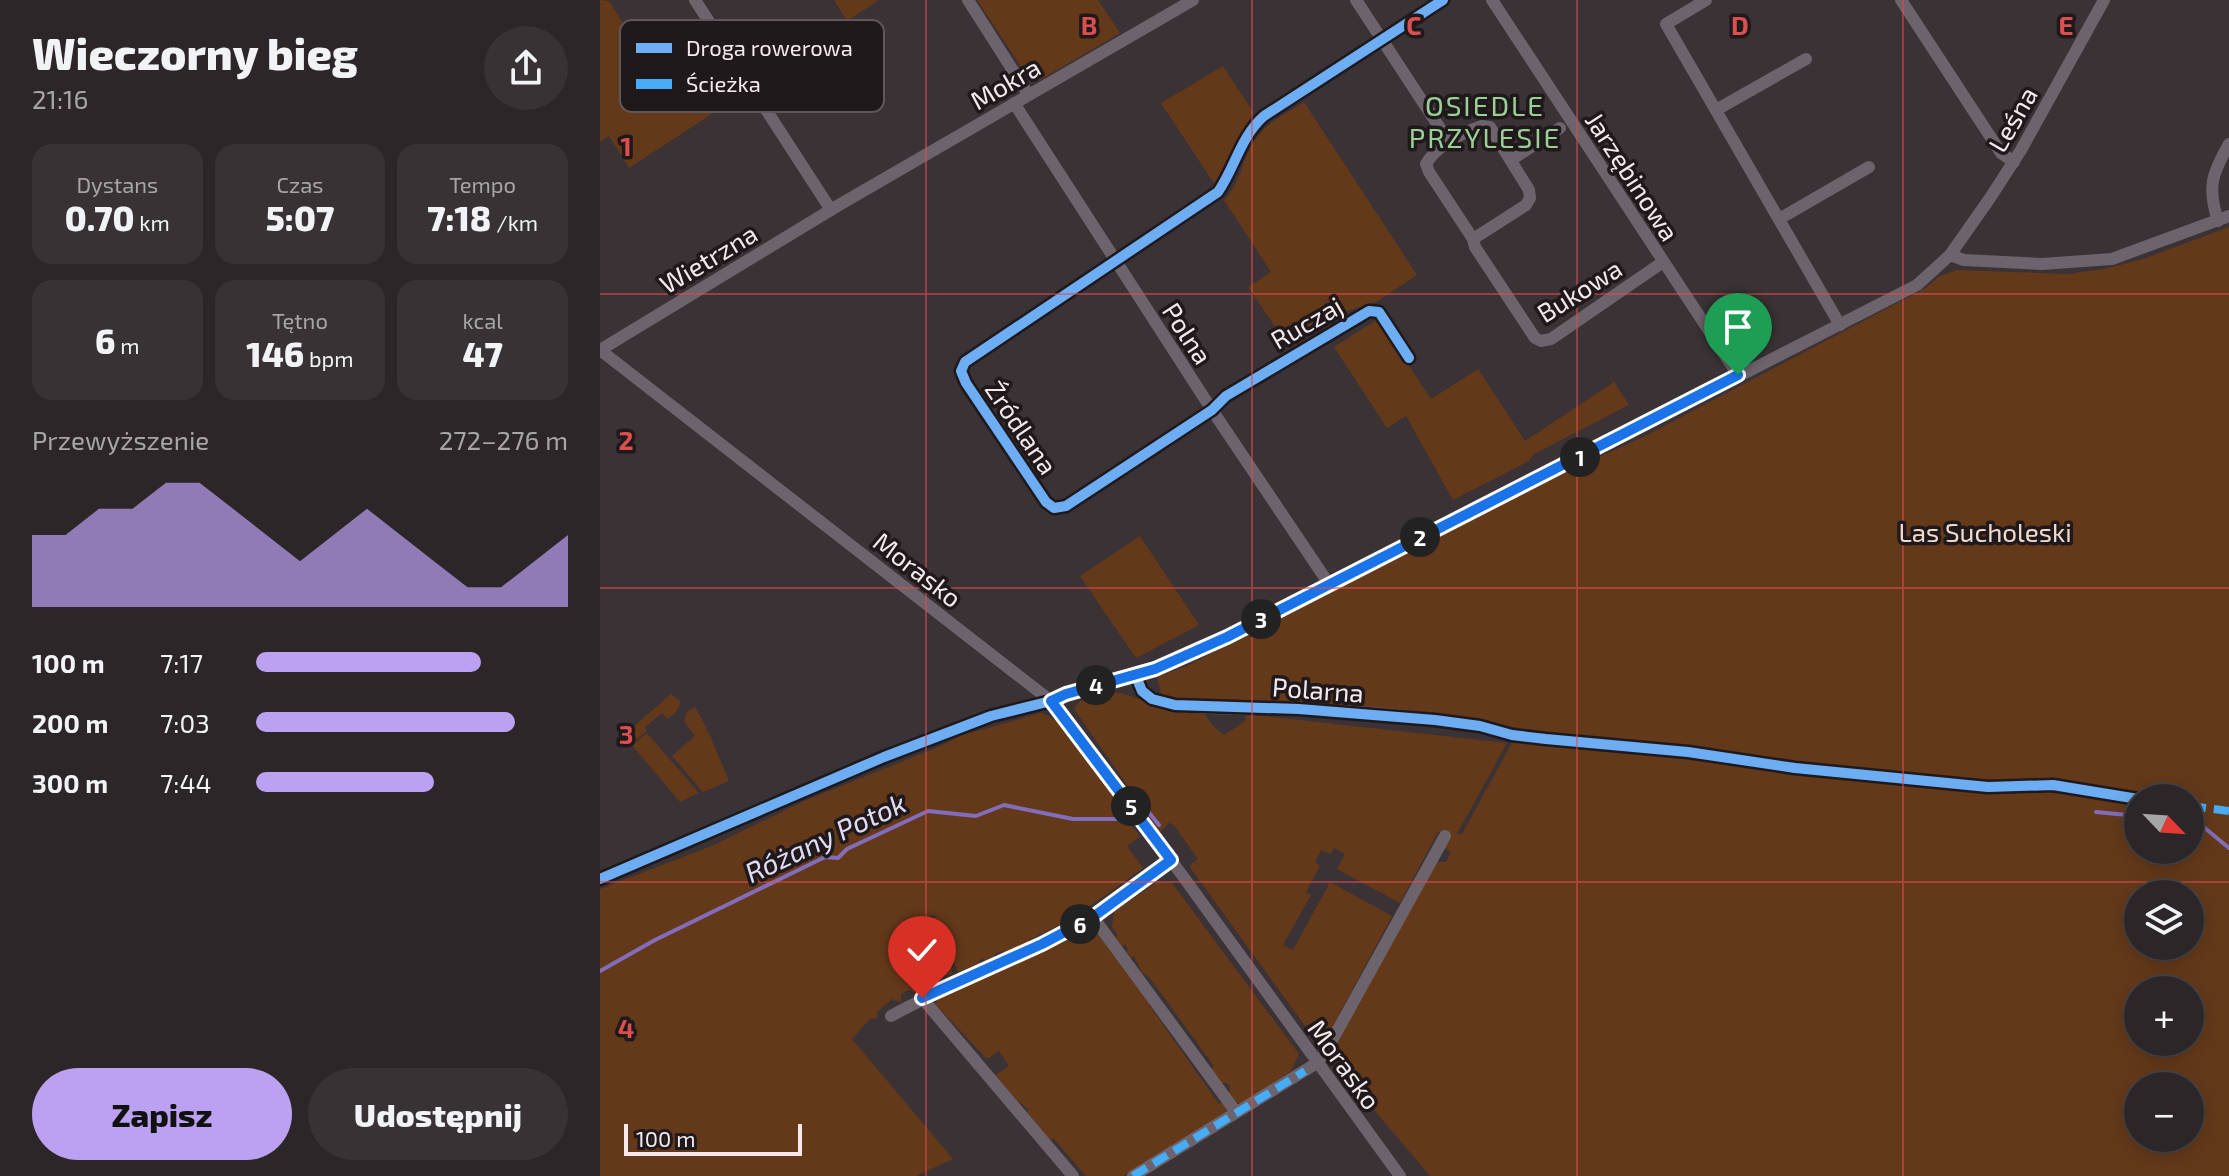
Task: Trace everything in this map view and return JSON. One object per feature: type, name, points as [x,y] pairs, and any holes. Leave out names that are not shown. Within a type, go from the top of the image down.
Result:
[{"type":"street","points":[[695,0],[708,20]]},
{"type":"street","points":[[968,0],[1028,94]]},
{"type":"street","name":"Mokra","points":[[835,208],[1193,0]]},
{"type":"street","points":[[1356,0],[1449,142]]},
{"type":"street","points":[[1116,261],[1218,192],[1250,128],[1264,116],[1443,0]]},
{"type":"street","name":"Jarzębinowa","points":[[1492,0],[1738,375]]},
{"type":"street","points":[[1706,0],[1666,24],[1838,323]]},
{"type":"street","points":[[1901,0],[2001,153],[2014,162]]},
{"type":"street","name":"Leśna","points":[[1051,701],[1155,669],[1202,649],[1838,323],[1912,289],[1950,255],[2014,162],[2104,0]]},
{"type":"street","points":[[1716,110],[1806,59]]},
{"type":"street","name":"Polna","points":[[1014,103],[1212,410],[1329,584]]},
{"type":"street","points":[[770,112],[835,208]]},
{"type":"street","points":[[1482,126],[1490,127],[1511,160],[1529,190],[1530,198],[1526,205],[1473,239],[1426,164],[1449,142],[1482,126]]},
{"type":"street","points":[[1511,160],[1560,128]]},
{"type":"street","points":[[1950,255],[1964,260],[2042,264],[2112,259],[2224,218],[2212,200],[2211,183],[2229,144]]},
{"type":"street","points":[[1779,219],[1869,167]]},
{"type":"street","name":"Wietrzna","points":[[600,350],[835,208]]},
{"type":"street","name":"Bukowa","points":[[1473,239],[1508,298],[1535,338],[1541,341],[1551,339],[1663,262]]},
{"type":"street","name":"Źródlana","points":[[1116,261],[965,362],[961,371],[966,383],[1046,502],[1054,508],[1066,506],[1212,410]]},
{"type":"street","name":"Ruczaj","points":[[1212,410],[1226,396],[1264,372],[1369,311],[1379,312],[1409,358]]},
{"type":"street","name":"Morasko","points":[[600,350],[1051,701],[1171,860],[1400,1176]]},
{"type":"street","name":"Polarna","points":[[1135,674],[1142,691],[1152,699],[1175,705],[1299,709],[1420,719],[1480,726],[1512,735]]},
{"type":"street","points":[[1133,1176],[1317,1063],[1445,836]]},
{"type":"street","points":[[891,1016],[922,998],[1042,944],[1093,917],[1171,860]]},
{"type":"street","points":[[1093,917],[1236,1112]]},
{"type":"street","points":[[922,998],[1073,1176]]},
{"type":"green space","points":[[600,0],[609,1],[621,20],[620,112],[715,112],[629,168],[609,136],[600,142]]},
{"type":"green space","points":[[834,0],[879,0],[849,20]]},
{"type":"green space","points":[[977,0],[1098,0],[1120,33],[1040,80],[1028,77]]},
{"type":"green space","points":[[1223,66],[1253,112],[1215,185],[1161,103]]},
{"type":"green space","points":[[1304,102],[1417,275],[1378,301],[1345,312],[1289,347],[1248,287],[1271,272],[1224,200],[1261,133]]},
{"type":"green space","name":"Las Sucholeski","points":[[2229,227],[2229,1176],[1430,1176],[1329,1057],[1436,862],[1446,862],[1451,852],[1444,848],[1451,834],[1438,832],[1400,903],[1337,869],[1345,854],[1334,848],[1331,854],[1321,850],[1315,862],[1320,866],[1306,892],[1311,895],[1283,945],[1293,950],[1330,882],[1392,916],[1321,1048],[1189,866],[1198,859],[1174,825],[1169,823],[1160,832],[1074,709],[1079,702],[1107,692],[1121,693],[1156,705],[1204,712],[1211,724],[1224,735],[1245,721],[1246,714],[1507,743],[1457,834],[1462,834],[1520,728],[1300,705],[1162,698],[1157,677],[1189,665],[1471,517],[1649,434],[1924,289],[1940,276],[1957,270],[2068,274],[2143,259]]},
{"type":"green space","points":[[1378,319],[1431,399],[1478,369],[1525,441],[1614,382],[1629,405],[1453,500],[1406,416],[1387,428],[1334,347]]},
{"type":"green space","points":[[1140,536],[1199,625],[1136,658],[1080,576]]},
{"type":"green space","points":[[671,694],[681,702],[676,712],[668,719],[662,713],[631,744],[624,735]]},
{"type":"green space","points":[[695,707],[729,781],[703,792],[672,756],[695,736],[684,721],[687,712]]},
{"type":"green space","points":[[1041,713],[1058,722],[1072,736],[1096,769],[1095,773],[1133,817],[1132,826],[1140,836],[1127,846],[1143,868],[1072,919],[1029,940],[1029,943],[994,954],[995,957],[985,961],[979,960],[980,963],[958,972],[934,915],[930,916],[953,974],[941,976],[940,980],[915,993],[909,990],[901,994],[901,1002],[892,999],[877,1012],[877,1018],[870,1019],[852,1039],[953,1159],[916,1176],[600,1176],[600,889],[714,845],[804,801],[960,736]]},
{"type":"green space","points":[[647,733],[699,793],[680,802],[632,745]]},
{"type":"green space","points":[[1157,882],[1172,883],[1299,1054],[1291,1071],[1240,1105],[1229,1095],[1230,1086],[1221,1083],[1211,1069],[1214,1066],[1149,977],[1142,973],[1134,956],[1131,957],[1125,944],[1122,946],[1116,938],[1118,935],[1112,927],[1114,912]]},
{"type":"green space","points":[[1086,926],[1095,929],[1151,1002],[1149,1005],[1219,1104],[1223,1101],[1228,1110],[1123,1176],[1086,1176],[1054,1139],[1050,1140],[1027,1112],[1029,1110],[995,1075],[1009,1066],[999,1051],[987,1059],[936,1005],[945,991]]},
{"type":"waterway","name":"Różany Potok","points":[[600,971],[655,940],[825,857],[838,858],[847,849],[928,811],[976,816],[1004,805],[1073,819],[1128,819]]},
{"type":"waterway","name":"Różany Potok","points":[[1146,809],[1159,825]]},
{"type":"waterway","name":"Różany Potok","points":[[2096,812],[2124,815]]},
{"type":"waterway","name":"Różany Potok","points":[[2204,827],[2229,848]]},
{"type":"marked path","points":[[2204,808],[2229,811]]},
{"type":"marked path","points":[[1133,1176],[1305,1071]]},
{"type":"cycle path","points":[[1409,358],[1379,312],[1369,311],[1226,396],[1212,410],[1066,506],[1054,508],[1046,502],[961,371],[965,362],[1218,192],[1244,142],[1264,116],[1443,0]]},
{"type":"cycle path","points":[[600,879],[884,757],[991,716],[1135,674],[1142,691],[1152,699],[1175,705],[1299,709],[1435,720],[1480,726],[1512,735],[1688,752],[1795,768],[1988,787],[2053,785],[2124,797]]},
{"type":"district","name":"OSIEDLE PRZYLESIE","points":[[1485,121]]},
{"type":"route","points":[[922,998],[1042,944],[1093,917],[1171,860],[1051,701],[1155,669],[1202,649],[1738,375]]}]
